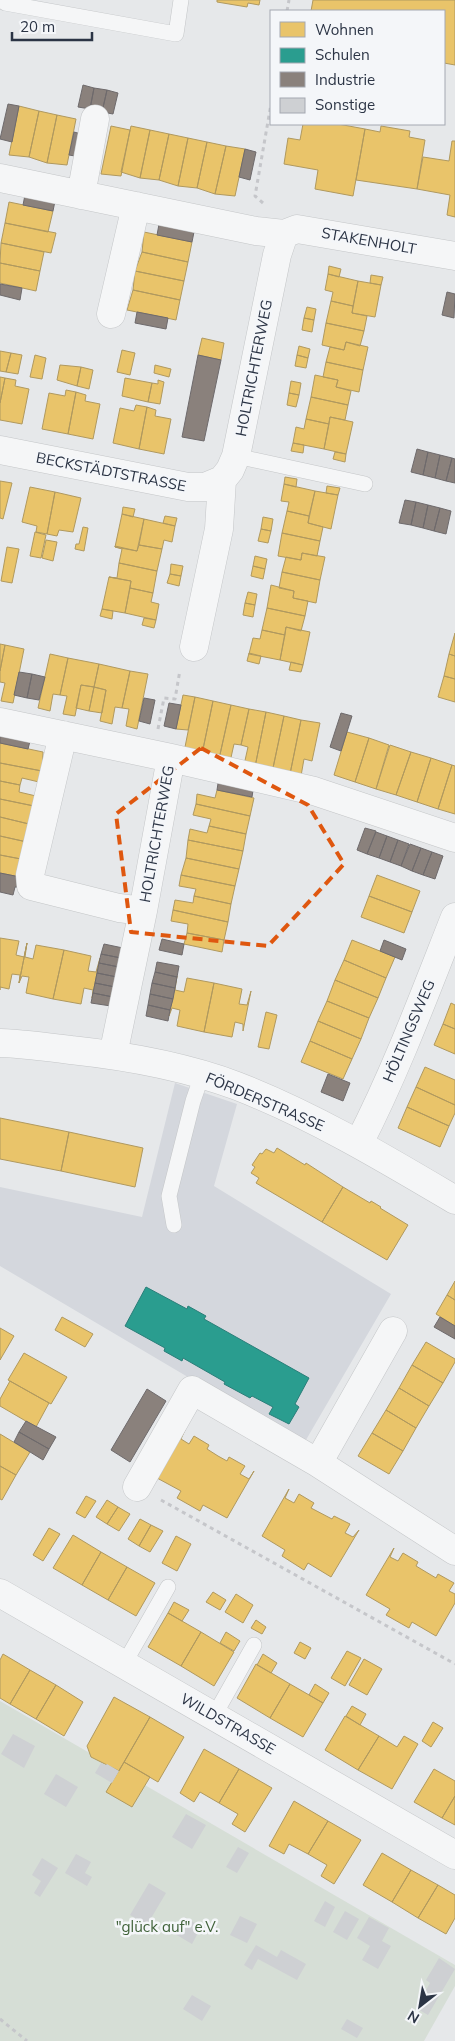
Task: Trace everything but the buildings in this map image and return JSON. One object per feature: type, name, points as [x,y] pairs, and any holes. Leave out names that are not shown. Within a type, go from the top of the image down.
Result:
[{"type":"street","points":[[81,195],[95,119]]},
{"type":"street","points":[[0,178],[256,231],[284,234]]},
{"type":"street","points":[[111,314],[136,206]]},
{"type":"street","name":"STAKENHOLT","points":[[284,234],[297,229],[455,256]]},
{"type":"street","name":"HOLTRICHTERWEG","points":[[194,647],[219,529],[222,480],[230,470],[236,456],[276,255],[284,234]]},
{"type":"street","name":"BECKSTÄDTSTRASSE","points":[[0,450],[188,488],[205,487],[222,480]]},
{"type":"street","name":"HOLTRICHTERWEG","points":[[0,722],[171,758],[314,791],[455,838]]},
{"type":"street","name":"HOLTRICHTERWEG","points":[[63,735],[30,875],[31,886],[119,908],[143,911]]},
{"type":"street","name":"HOLTRICHTERWEG","points":[[113,1055],[143,911],[171,758]]},
{"type":"street","name":"HÖLTINGSWEG","points":[[358,1143],[371,1120],[455,917]]},
{"type":"street","name":"FÖRDERSTRASSE","points":[[0,1043],[113,1055],[202,1075],[237,1086],[286,1107],[358,1143],[455,1200]]},
{"type":"street","points":[[318,1463],[393,1331]]},
{"type":"street","points":[[137,1487],[192,1390],[318,1463],[455,1551]]},
{"type":"street","name":"WILDSTRASSE","points":[[0,1594],[455,1855]]},
{"type":"lane","points":[[6,0],[5,3],[176,34],[181,0]]},
{"type":"lane","points":[[236,456],[365,484]]},
{"type":"lane","points":[[174,1225],[169,1196],[193,1101],[202,1075]]},
{"type":"lane","points":[[124,1664],[168,1587]]},
{"type":"lane","points":[[214,1716],[254,1645]]},
{"type":"path","points":[[270,110],[255,196],[274,213],[284,234]]},
{"type":"path","points":[[171,758],[175,734],[158,730],[164,698],[175,698],[185,646],[194,647]]},
{"type":"path","points":[[137,1487],[455,1664]]},
{"type":"path","points":[[0,2019],[27,2041]]},
{"type":"highlighted area","points":[[201,748],[308,805],[344,864],[268,946],[131,932],[116,814]]},
{"type":"shaded area","points":[[175,1083],[237,1104],[214,1186],[391,1294],[303,1445],[0,1266],[0,1187],[142,1217]]},
{"type":"green space","name":"\"glück auf\" e.V.","points":[[0,1701],[455,1965],[455,1986],[424,2041],[0,2041]]}]
